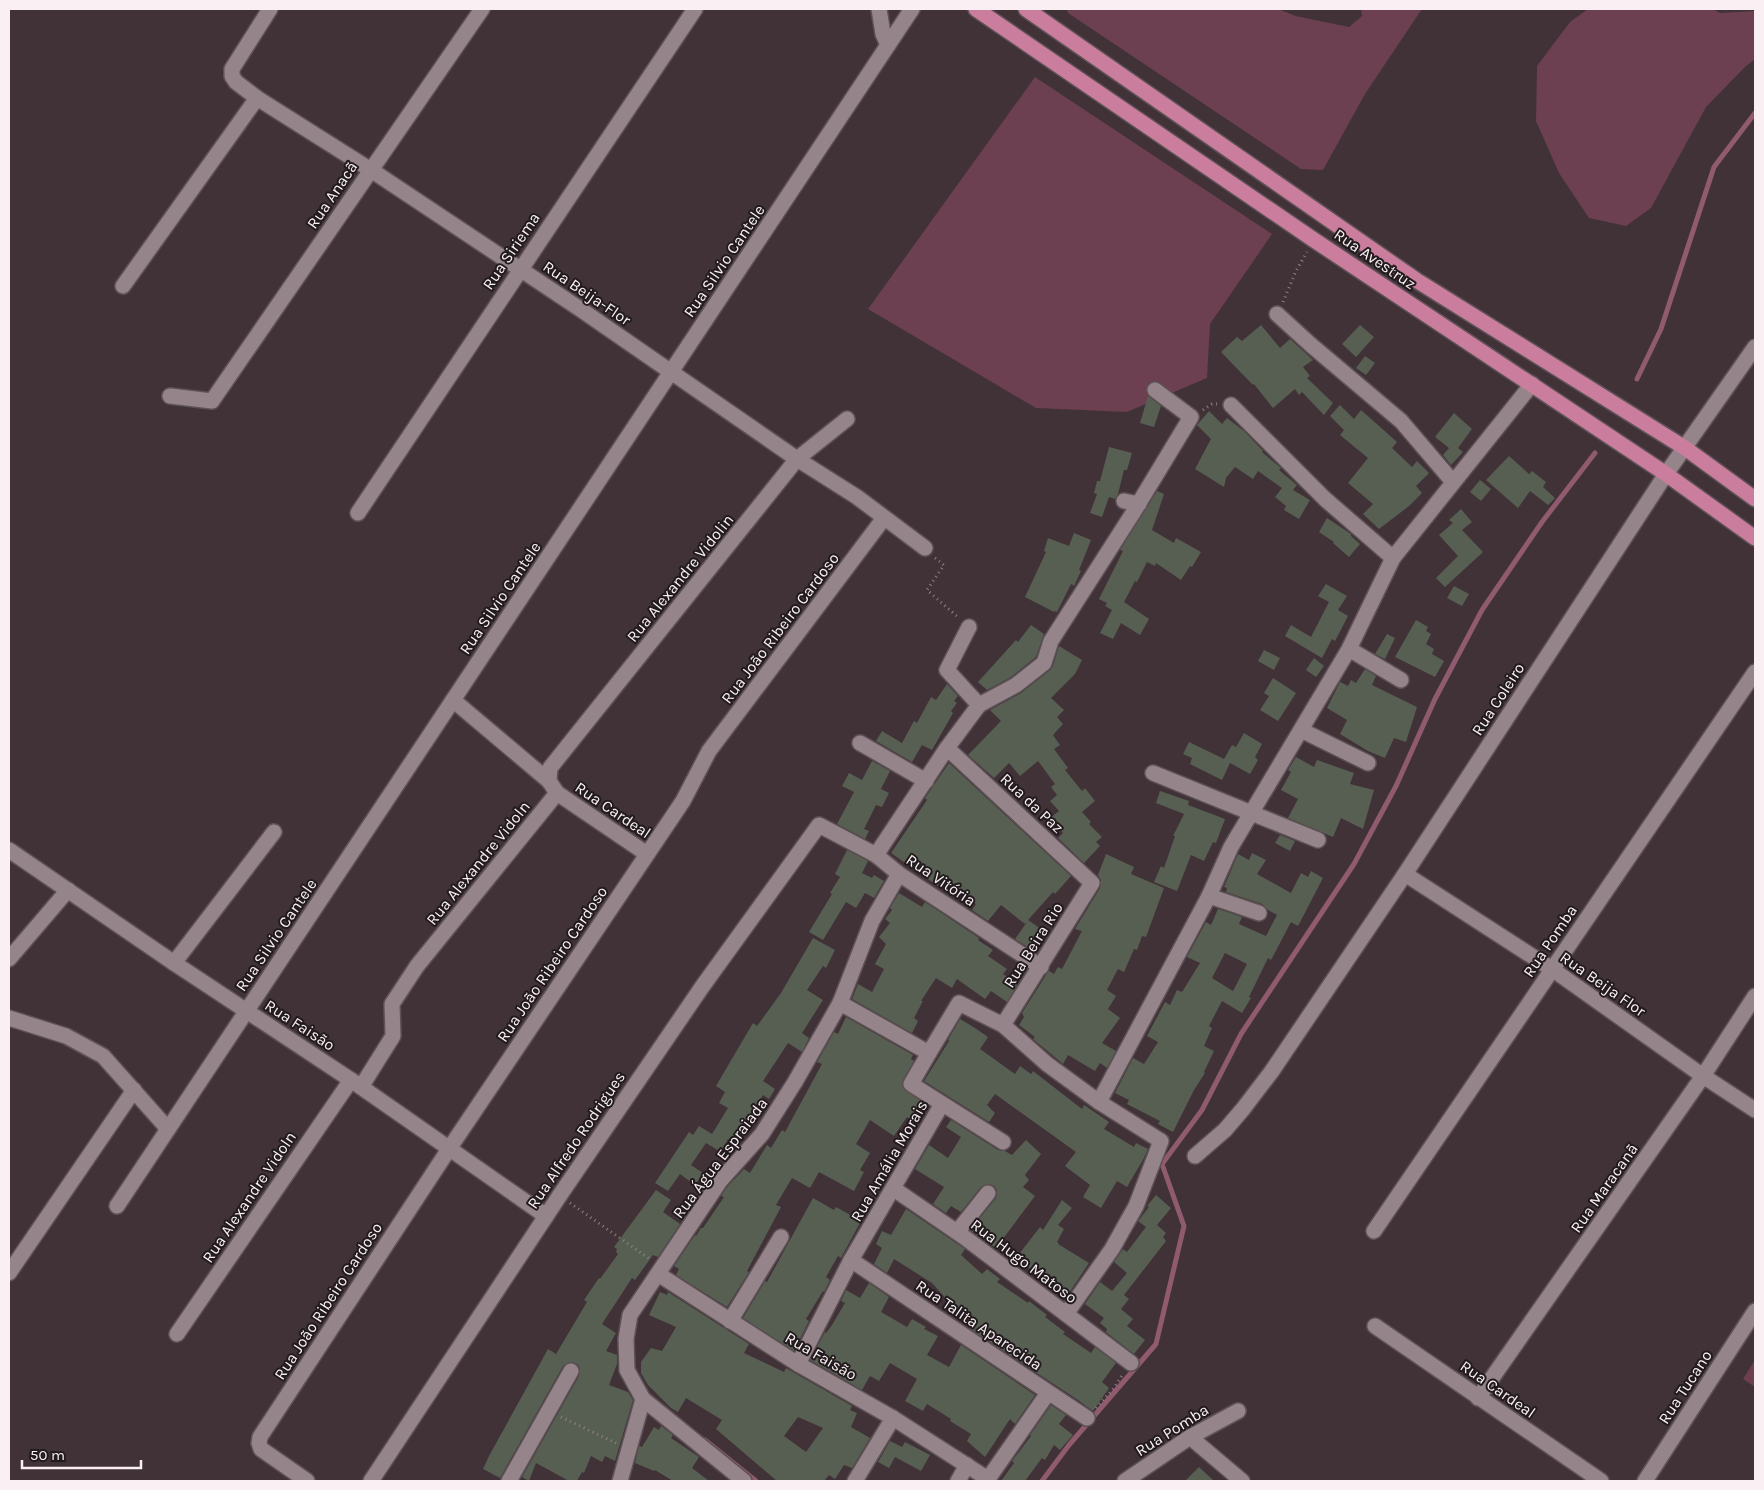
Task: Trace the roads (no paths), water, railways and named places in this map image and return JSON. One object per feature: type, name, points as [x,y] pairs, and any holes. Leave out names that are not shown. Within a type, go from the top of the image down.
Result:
[{"type":"main road","name":"Rua Avestruz","points":[[976,9],[1314,240],[1666,474],[1755,538]]},
{"type":"main road","name":"Rua Avestruz","points":[[1026,9],[1416,280],[1685,448],[1755,499]]},
{"type":"street","name":"Rua Beija-Flor","points":[[270,9],[232,69],[232,76],[236,82],[257,98],[520,269],[797,459],[857,497],[925,548]]},
{"type":"street","name":"Rua Anacã","points":[[170,396],[212,401],[482,9]]},
{"type":"street","name":"Rua Siriema","points":[[358,513],[695,9]]},
{"type":"street","points":[[879,9],[883,34],[888,45]]},
{"type":"street","name":"Rua Silvio Cantele","points":[[117,1206],[912,9]]},
{"type":"street","points":[[123,286],[257,98]]},
{"type":"street","points":[[1277,314],[1400,421],[1453,482]]},
{"type":"street","name":"Rua Coleiro","points":[[1194,1156],[1225,1130],[1272,1071],[1405,874],[1666,474],[1755,347]]},
{"type":"street","points":[[1099,1102],[1209,896],[1231,847],[1349,649],[1393,558],[1532,384]]},
{"type":"street","points":[[876,855],[947,748],[979,705],[1016,685],[1044,663],[1051,641],[1131,503],[1192,417],[1155,390]]},
{"type":"street","points":[[1231,405],[1325,499],[1393,558]]},
{"type":"street","name":"Rua Alexandre Vidolin","points":[[552,781],[797,459],[847,419]]},
{"type":"street","name":"Rua João Ribeiro Cardoso","points":[[307,1481],[261,1449],[260,1437],[448,1149],[682,801],[709,751],[884,518]]},
{"type":"street","points":[[969,627],[947,670],[979,705]]},
{"type":"street","points":[[1349,649],[1401,680]]},
{"type":"street","name":"Rua Pomba","points":[[1374,1231],[1755,672]]},
{"type":"street","name":"Rua Cardeal","points":[[453,700],[552,781],[647,854]]},
{"type":"street","points":[[1300,730],[1368,763]]},
{"type":"street","points":[[860,743],[926,781]]},
{"type":"street","name":"Rua da Paz","points":[[947,748],[1092,883]]},
{"type":"street","points":[[1153,773],[1318,840]]},
{"type":"street","name":"Rua Alexandre Vidoln","points":[[177,1334],[356,1084],[393,1036],[392,1004],[417,966],[552,781]]},
{"type":"street","name":"Rua Vitória","points":[[819,825],[876,855],[899,874],[1041,967]]},
{"type":"street","name":"Rua Alfredo Rodrigues","points":[[371,1481],[560,1195],[702,987],[819,825]]},
{"type":"street","points":[[174,963],[274,832]]},
{"type":"street","name":"Rua Faisão","points":[[9,850],[356,1084],[546,1216]]},
{"type":"street","name":"Rua Água Espraiada","points":[[744,1481],[643,1399],[627,1370],[626,1339],[630,1315],[720,1181],[762,1134],[795,1082],[840,1003],[872,921],[899,874]]},
{"type":"street","name":"Rua Beija Flor","points":[[1405,874],[1552,969],[1703,1076],[1755,1110]]},
{"type":"street","name":"Rua Beira Rio","points":[[1003,1026],[1092,883]]},
{"type":"street","points":[[9,959],[68,890]]},
{"type":"street","points":[[1209,896],[1259,913]]},
{"type":"street","name":"Rua Maracanã","points":[[1478,1398],[1703,1076],[1755,996]]},
{"type":"street","points":[[840,1003],[929,1053],[959,1003],[1003,1026],[1047,1064],[1099,1102],[1162,1141],[1136,1206],[1117,1241],[1066,1314]]},
{"type":"street","points":[[9,1018],[66,1036],[103,1056],[168,1129]]},
{"type":"street","name":"Rua Amália Morais","points":[[798,1364],[852,1260],[942,1104],[911,1084],[929,1053]]},
{"type":"street","points":[[9,1274],[134,1090]]},
{"type":"street","points":[[942,1104],[1003,1142]]},
{"type":"street","name":"Rua Hugo Matoso","points":[[894,1189],[957,1232],[1131,1363]]},
{"type":"street","points":[[957,1232],[988,1193]]},
{"type":"street","points":[[730,1321],[781,1237]]},
{"type":"street","name":"Rua Talita Aparecida","points":[[852,1260],[1087,1418]]},
{"type":"street","name":"Rua Faisão","points":[[660,1271],[730,1321],[798,1364],[893,1418],[988,1479],[1048,1393]]},
{"type":"street","name":"Rua Tucano","points":[[1644,1481],[1755,1312]]},
{"type":"street","name":"Rua Cardeal","points":[[1375,1326],[1600,1481]]},
{"type":"street","points":[[509,1481],[571,1371]]},
{"type":"street","points":[[620,1481],[643,1399]]},
{"type":"street","name":"Rua Pomba","points":[[1125,1481],[1190,1437],[1238,1411]]},
{"type":"street","points":[[855,1481],[893,1418]]},
{"type":"street","points":[[1190,1437],[1242,1481]]},
{"type":"street","points":[[958,1481],[967,1465]]},
{"type":"waterway","points":[[1637,379],[1661,329],[1714,167],[1755,113]]},
{"type":"waterway","points":[[1042,1481],[1069,1445],[1156,1344],[1184,1226],[1162,1164],[1202,1110],[1241,1034],[1354,864],[1396,786],[1435,699],[1482,610],[1542,522],[1595,453]]},
{"type":"waterway","points":[[705,1440],[756,1481]]}]
